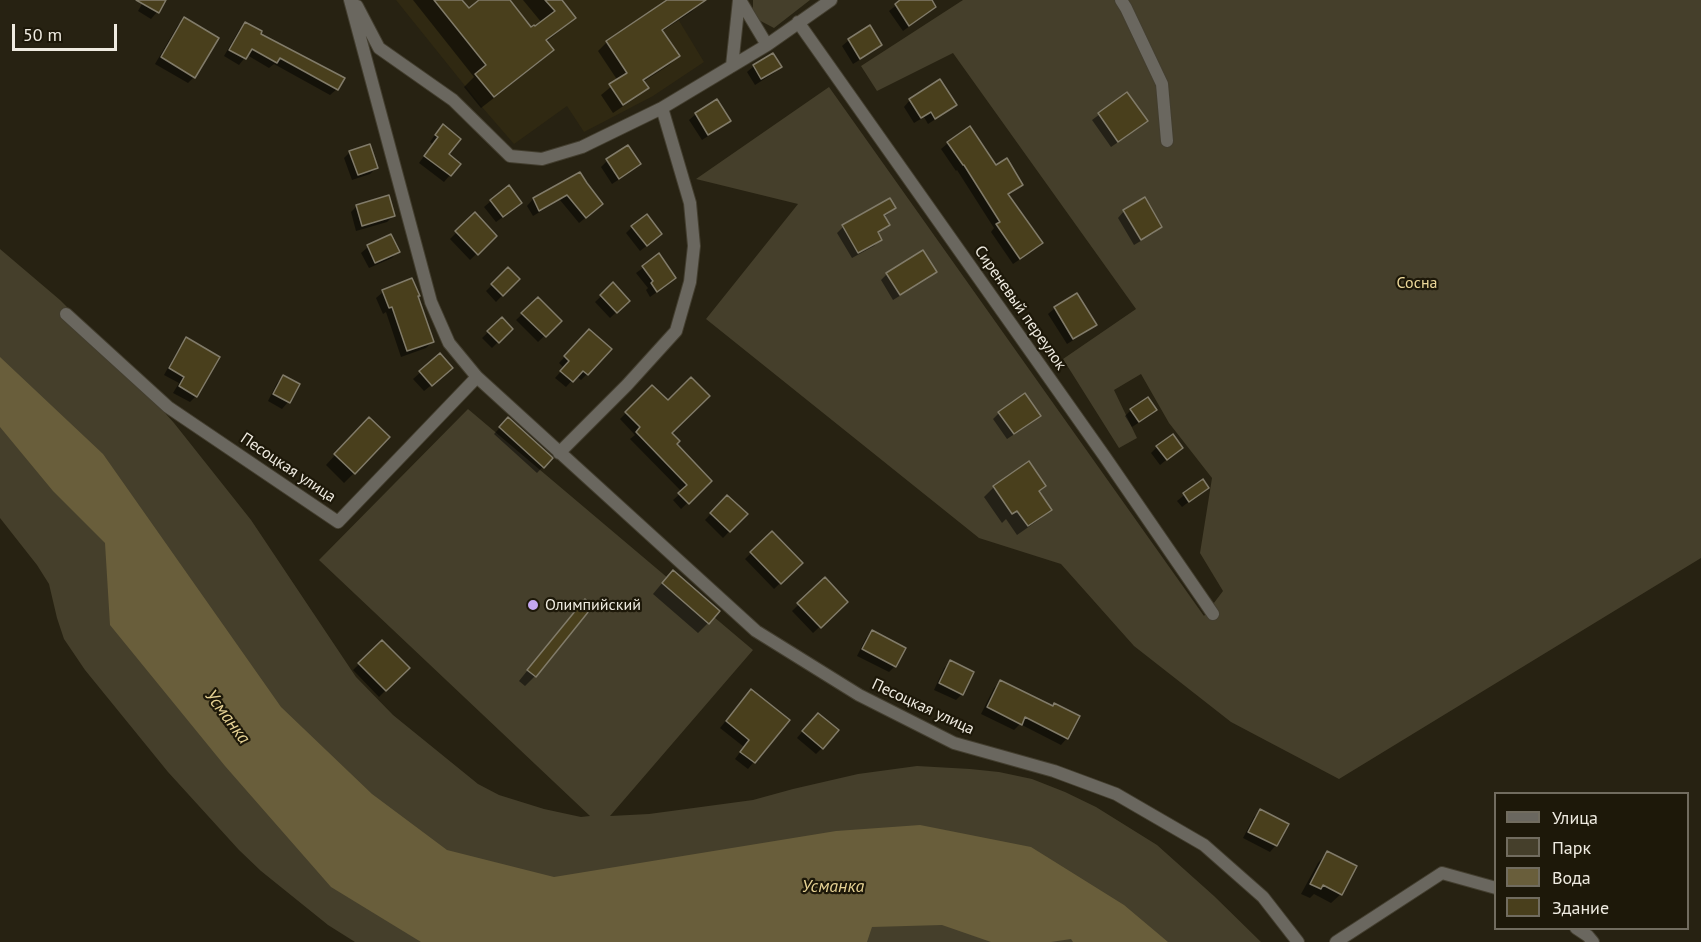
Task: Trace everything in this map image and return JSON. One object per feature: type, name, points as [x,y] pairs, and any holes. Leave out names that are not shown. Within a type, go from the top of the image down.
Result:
[{"type":"street","name":"Песоцкая улица","points":[[352,0],[379,48],[453,100],[510,156],[542,159],[582,147],[662,108],[767,45],[831,0]]},
{"type":"street","name":"Песоцкая улица","points":[[352,0],[431,302],[449,343],[477,377],[756,631],[859,695],[954,743],[1054,771],[1116,794],[1184,833],[1204,845],[1263,897],[1298,942]]},
{"type":"street","points":[[740,0],[767,45]]},
{"type":"street","points":[[732,66],[740,0]]},
{"type":"street","points":[[1121,0],[1162,84],[1167,141]]},
{"type":"street","name":"Сиреневый переулок","points":[[798,22],[1213,614]]},
{"type":"street","points":[[559,453],[627,385],[676,330],[690,282],[694,246],[690,203],[662,108]]},
{"type":"street","points":[[643,117],[668,130]]},
{"type":"street","name":"Песоцкая улица","points":[[66,314],[168,407],[338,522],[477,377]]},
{"type":"street","points":[[1336,942],[1442,873],[1494,887]]},
{"type":"street","points":[[1579,930],[1593,942]]},
{"type":"shaded area","points":[[396,0],[700,0],[702,3],[678,19],[704,62],[653,96],[584,132],[567,106],[514,144]]},
{"type":"green space","points":[[753,0],[810,0],[774,28],[753,17]]},
{"type":"green space","name":"Сосна","points":[[963,0],[1701,0],[1701,558],[1339,779],[1231,722],[1134,646],[1061,564],[979,538],[706,319],[798,204],[696,179],[829,87],[1204,616],[1223,591],[1200,553],[1212,478],[1169,423],[1141,374],[1114,390],[1137,438],[1119,448],[1063,359],[1136,309],[953,53],[877,91],[861,66]]},
{"type":"green space","points":[[0,249],[60,300],[98,338],[174,423],[251,520],[356,677],[393,715],[478,784],[499,795],[544,809],[581,817],[590,816],[319,560],[468,409],[753,650],[610,816],[649,814],[753,800],[858,774],[917,766],[999,772],[1032,779],[1065,792],[1096,807],[1157,845],[1261,942],[355,942],[328,925],[261,871],[168,772],[85,670],[64,639],[49,584],[0,518]]},
{"type":"water","name":"Усманка","points":[[0,357],[103,454],[281,707],[372,794],[447,850],[554,877],[836,831],[920,825],[1031,847],[1124,905],[1168,942],[1073,942],[1071,939],[1051,942],[991,942],[942,925],[872,927],[867,942],[421,942],[331,887],[225,766],[110,625],[105,543],[53,491],[0,427]]},
{"type":"building","points":[[136,0],[166,0],[159,13]]},
{"type":"building","points":[[434,0],[462,0],[469,8],[479,0],[510,0],[531,27],[555,11],[545,0],[562,0],[576,18],[546,40],[554,50],[494,97],[475,74],[486,65]]},
{"type":"building","points":[[667,0],[706,0],[662,30],[680,56],[643,80],[649,88],[623,105],[609,84],[627,73],[606,41]]},
{"type":"building","points":[[900,0],[932,0],[936,7],[909,26],[895,4]]},
{"type":"building","points":[[184,17],[219,38],[195,78],[161,57]]},
{"type":"building","points":[[245,22],[262,31],[261,34],[345,78],[338,90],[280,58],[277,63],[252,49],[246,59],[229,50]]},
{"type":"building","points":[[870,25],[882,45],[860,59],[848,39]]},
{"type":"building","points":[[773,53],[782,67],[761,79],[753,65]]},
{"type":"building","points":[[940,79],[957,105],[935,119],[931,112],[921,118],[909,99]]},
{"type":"building","points":[[1127,92],[1148,121],[1118,142],[1098,113]]},
{"type":"building","points":[[717,99],[731,121],[708,135],[695,113]]},
{"type":"building","points":[[443,124],[461,139],[449,154],[461,164],[451,176],[424,156],[438,137],[435,135]]},
{"type":"building","points":[[970,126],[996,165],[1007,158],[1023,185],[1008,194],[1043,243],[1020,259],[996,224],[1000,222],[947,142]]},
{"type":"building","points":[[370,144],[378,168],[358,175],[349,151]]},
{"type":"building","points":[[628,145],[641,164],[619,179],[606,159]]},
{"type":"building","points":[[580,172],[603,204],[586,218],[567,195],[539,211],[533,198]]},
{"type":"building","points":[[509,185],[522,203],[503,217],[490,200]]},
{"type":"building","points":[[389,195],[395,216],[362,226],[356,205]]},
{"type":"building","points":[[1145,197],[1162,227],[1141,240],[1123,210]]},
{"type":"building","points":[[890,198],[896,208],[884,215],[890,225],[878,232],[882,240],[858,253],[842,225]]},
{"type":"building","points":[[475,212],[497,236],[478,255],[455,231]]},
{"type":"building","points":[[647,214],[662,234],[647,246],[631,226]]},
{"type":"building","points":[[391,234],[400,252],[375,263],[367,245]]},
{"type":"building","points":[[923,250],[937,272],[900,295],[886,273]]},
{"type":"building","points":[[659,253],[676,278],[657,292],[651,283],[653,281],[642,266]]},
{"type":"building","points":[[508,267],[520,279],[503,296],[491,284]]},
{"type":"building","points":[[412,278],[434,342],[407,351],[392,307],[389,308],[382,290]]},
{"type":"building","points":[[613,282],[630,301],[617,313],[600,295]]},
{"type":"building","points":[[1077,293],[1097,325],[1073,339],[1054,307]]},
{"type":"building","points":[[538,297],[562,321],[546,337],[521,313]]},
{"type":"building","points":[[502,317],[513,329],[499,343],[487,331]]},
{"type":"building","points":[[589,329],[612,349],[588,375],[583,371],[573,382],[560,371],[569,361],[564,356]]},
{"type":"building","points":[[186,337],[220,357],[197,397],[179,386],[184,377],[169,368]]},
{"type":"building","points":[[440,353],[453,368],[432,386],[419,371]]},
{"type":"building","points":[[283,375],[300,384],[290,403],[273,394]]},
{"type":"building","points":[[691,377],[710,396],[672,433],[680,441],[677,444],[712,481],[689,504],[678,493],[687,485],[636,432],[640,427],[625,412],[652,385],[668,400]]},
{"type":"building","points":[[1025,393],[1041,416],[1014,434],[998,412]]},
{"type":"building","points":[[1148,397],[1157,410],[1139,422],[1130,409]]},
{"type":"building","points":[[369,417],[390,437],[355,474],[334,454]]},
{"type":"building","points":[[508,417],[553,458],[544,468],[499,427]]},
{"type":"building","points":[[1173,434],[1183,448],[1167,460],[1156,446]]},
{"type":"building","points":[[1029,461],[1046,486],[1039,491],[1052,510],[1028,526],[1017,511],[1012,514],[993,486]]},
{"type":"building","points":[[1203,479],[1209,488],[1189,502],[1183,493]]},
{"type":"building","points":[[727,495],[748,514],[730,532],[710,513]]},
{"type":"building","points":[[772,531],[803,563],[781,584],[750,552]]},
{"type":"building","points":[[673,570],[720,611],[709,624],[662,583]]},
{"type":"building","points":[[825,577],[848,602],[821,628],[797,603]]},
{"type":"building","points":[[585,599],[593,606],[536,677],[527,670]]},
{"type":"building","points":[[872,630],[906,648],[896,667],[862,649]]},
{"type":"building","points":[[382,640],[410,668],[386,691],[358,663]]},
{"type":"building","points":[[950,660],[974,672],[963,695],[939,683]]},
{"type":"building","points":[[1000,680],[1053,706],[1054,703],[1080,716],[1068,739],[1025,717],[1022,725],[987,707]]},
{"type":"building","points":[[751,689],[790,720],[755,763],[740,752],[749,740],[726,721]]},
{"type":"building","points":[[818,713],[839,730],[823,749],[802,731]]},
{"type":"building","points":[[1260,809],[1289,824],[1277,846],[1248,832]]},
{"type":"building","points":[[1327,851],[1357,866],[1342,895],[1323,885],[1321,889],[1310,884]]},
{"type":"place","name":"Олимпийский","points":[[533,605]]}]
